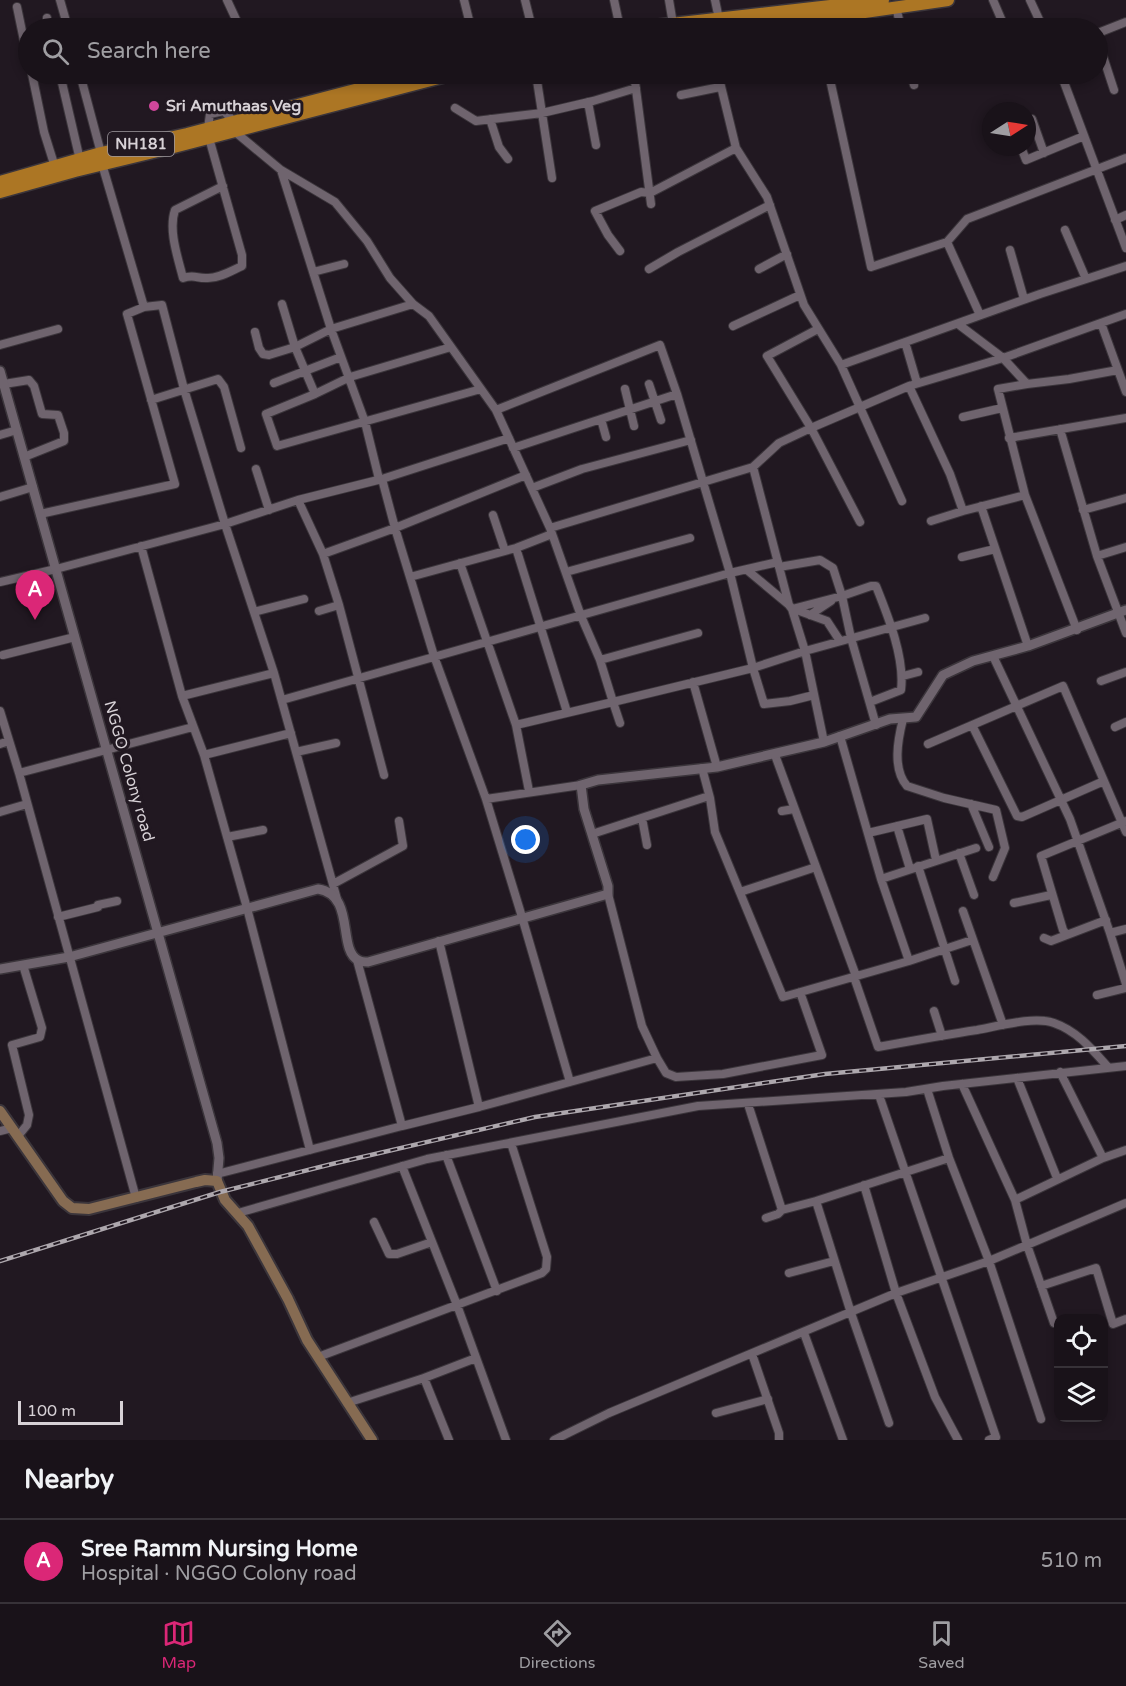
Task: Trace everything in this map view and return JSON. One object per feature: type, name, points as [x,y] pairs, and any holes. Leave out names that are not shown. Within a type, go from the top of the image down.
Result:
[{"type":"highway","points":[[763,18],[883,0]]},
{"type":"highway","points":[[838,18],[859,5],[896,8],[948,0]]},
{"type":"highway","name":"NH181","points":[[362,92],[375,84]]},
{"type":"highway","name":"NH181","points":[[0,192],[101,159],[362,92],[403,84]]},
{"type":"highway","name":"NH181","points":[[0,182],[80,160],[101,159]]},
{"type":"main road","points":[[0,1111],[63,1201],[72,1208],[89,1209],[217,1178],[225,1200],[248,1226],[318,1357],[372,1440]]},
{"type":"street","points":[[60,0],[65,18]]},
{"type":"street","points":[[227,0],[235,18]]},
{"type":"street","points":[[464,0],[468,18]]},
{"type":"street","points":[[525,0],[530,18]]},
{"type":"street","points":[[614,0],[618,18]]},
{"type":"street","points":[[669,0],[672,18]]},
{"type":"street","points":[[715,0],[718,18]]},
{"type":"street","points":[[993,0],[1001,18]]},
{"type":"street","points":[[1030,0],[1038,18]]},
{"type":"street","points":[[17,7],[19,18]]},
{"type":"street","points":[[896,8],[898,18]]},
{"type":"street","points":[[1108,29],[1126,22]]},
{"type":"street","points":[[1108,72],[1114,90]]},
{"type":"street","points":[[34,84],[44,132],[55,167]]},
{"type":"street","points":[[62,84],[80,160]]},
{"type":"street","points":[[82,84],[101,159],[144,307]]},
{"type":"street","points":[[538,84],[552,178]]},
{"type":"street","points":[[635,84],[651,204]]},
{"type":"street","points":[[720,84],[736,148],[767,197],[800,296],[841,365],[902,501]]},
{"type":"street","points":[[831,84],[871,267],[947,242],[967,219],[1126,159]]},
{"type":"street","points":[[1065,84],[1126,248]]},
{"type":"street","points":[[681,95],[720,87]]},
{"type":"street","points":[[455,108],[476,121],[542,112],[636,88]]},
{"type":"street","points":[[588,102],[596,145]]},
{"type":"street","points":[[223,186],[175,210],[172,219],[183,278],[192,275],[210,278],[222,276],[243,266],[242,255],[223,186],[208,133],[210,114],[224,111],[234,126],[281,170],[335,202],[367,241],[390,278],[413,304],[429,316],[496,410],[551,531],[581,616],[600,660],[620,723]]},
{"type":"street","points":[[490,119],[500,147],[508,159]]},
{"type":"street","points":[[1036,130],[1044,153]]},
{"type":"street","points":[[1024,156],[1026,160],[1084,136]]},
{"type":"street","points":[[620,251],[591,210],[641,192],[650,193],[736,148]]},
{"type":"street","points":[[281,170],[331,329],[365,422],[435,656],[486,799],[570,1082]]},
{"type":"street","points":[[650,269],[770,205]]},
{"type":"street","points":[[1115,220],[1126,216]]},
{"type":"street","points":[[1065,230],[1086,279]]},
{"type":"street","points":[[947,242],[980,315]]},
{"type":"street","points":[[1010,250],[1024,299]]},
{"type":"street","points":[[759,269],[787,254]]},
{"type":"street","points":[[313,272],[344,264]]},
{"type":"street","points":[[841,365],[1024,299],[1126,266]]},
{"type":"street","points":[[733,327],[800,296]]},
{"type":"street","points":[[282,304],[304,372],[315,394]]},
{"type":"street","points":[[255,332],[259,348],[263,354],[269,355],[295,347],[331,329],[413,304]]},
{"type":"street","points":[[40,514],[175,484],[127,314],[144,307],[162,305],[184,389],[225,524],[282,700],[351,952],[357,960],[402,1126]]},
{"type":"street","points":[[410,577],[516,548],[551,531],[753,467],[779,443],[913,385],[1003,358],[1126,314]]},
{"type":"street","points":[[1101,323],[1126,392]]},
{"type":"street","points":[[958,324],[1003,358],[1027,384]]},
{"type":"street","points":[[0,345],[58,329]]},
{"type":"street","points":[[819,329],[767,356],[811,428],[860,522]]},
{"type":"street","points":[[905,342],[913,385],[963,511]]},
{"type":"street","points":[[496,410],[660,345],[677,394],[730,573],[764,704],[814,695]]},
{"type":"street","points":[[451,347],[350,377],[266,414],[277,446],[481,389]]},
{"type":"street","points":[[274,383],[341,357]]},
{"type":"street","points":[[1077,630],[1025,495],[998,389],[1118,370]]},
{"type":"street","points":[[1,378],[29,380],[34,386],[42,414],[58,415],[64,433],[64,441],[24,457]]},
{"type":"street","name":"NGGO Colony road","points":[[1,378],[217,1143],[217,1178]]},
{"type":"street","points":[[151,400],[218,379],[224,387],[241,448]]},
{"type":"street","points":[[650,384],[661,420]]},
{"type":"street","points":[[625,389],[634,426]]},
{"type":"street","points":[[513,448],[677,394]]},
{"type":"street","points":[[963,417],[1002,408]]},
{"type":"street","points":[[1009,438],[1126,418]]},
{"type":"street","points":[[601,419],[606,437]]},
{"type":"street","points":[[1060,429],[1097,556],[1122,612],[1126,633]]},
{"type":"street","points":[[0,435],[17,430]]},
{"type":"street","points":[[0,582],[225,524],[298,501],[381,479],[509,438]]},
{"type":"street","points":[[532,488],[582,469],[691,440]]},
{"type":"street","points":[[753,467],[805,651],[825,742]]},
{"type":"street","points":[[256,469],[269,510]]},
{"type":"street","points":[[323,554],[395,528],[526,475]]},
{"type":"street","points":[[0,497],[33,487]]},
{"type":"street","points":[[931,522],[1025,495]]},
{"type":"street","points":[[1083,510],[1126,498]]},
{"type":"street","points":[[298,501],[323,554],[339,605],[384,775]]},
{"type":"street","points":[[981,506],[1028,646]]},
{"type":"street","points":[[493,515],[505,551]]},
{"type":"street","points":[[566,572],[690,538]]},
{"type":"street","points":[[141,546],[182,696],[204,755],[227,837],[310,1150]]},
{"type":"street","points":[[1097,556],[1126,547]]},
{"type":"street","points":[[516,548],[567,712]]},
{"type":"street","points":[[962,557],[995,549]]},
{"type":"street","points":[[282,700],[730,573],[779,564],[820,560],[833,568],[838,597],[876,725]]},
{"type":"street","points":[[460,563],[516,725],[529,791]]},
{"type":"street","points":[[747,570],[791,607],[827,621],[840,641]]},
{"type":"street","points":[[791,607],[876,586],[891,626],[903,676],[901,690],[870,702]]},
{"type":"street","points":[[810,615],[838,597]]},
{"type":"street","points":[[254,612],[304,599]]},
{"type":"street","points":[[319,611],[339,605]]},
{"type":"street","points":[[486,799],[581,785],[598,780],[717,767],[825,742],[890,719],[916,717],[943,675],[973,661],[1077,630],[1122,612]]},
{"type":"street","points":[[516,725],[753,668],[805,651],[925,618]]},
{"type":"street","points":[[600,660],[698,633]]},
{"type":"street","points":[[3,655],[75,637]]},
{"type":"street","points":[[993,656],[1079,841],[1110,933],[1126,986],[1097,995]]},
{"type":"street","points":[[903,676],[918,672]]},
{"type":"street","points":[[1101,681],[1126,672]]},
{"type":"street","points":[[182,696],[274,673]]},
{"type":"street","points":[[693,682],[717,767]]},
{"type":"street","points":[[928,744],[1063,686],[1124,822],[1126,832]]},
{"type":"street","points":[[0,711],[136,1198]]},
{"type":"street","points":[[903,719],[896,745],[904,783],[911,788],[996,810],[1005,849],[993,877]]},
{"type":"street","points":[[1115,727],[1126,722]]},
{"type":"street","points":[[972,725],[1017,816],[1022,817],[1104,781]]},
{"type":"street","points":[[19,773],[193,727]]},
{"type":"street","points":[[204,755],[291,733]]},
{"type":"street","points":[[840,736],[881,879],[909,961]]},
{"type":"street","points":[[0,744],[9,741]]},
{"type":"street","points":[[296,752],[336,743]]},
{"type":"street","points":[[775,755],[855,976],[878,1047],[1003,1025],[1041,1021],[1065,1028],[1084,1041],[1107,1066]]},
{"type":"street","points":[[702,768],[710,796],[716,832],[783,997],[909,961],[972,940]]},
{"type":"street","points":[[581,785],[584,809],[608,886],[608,894],[642,1026],[666,1073],[676,1077],[723,1074],[822,1055],[800,992]]},
{"type":"street","points":[[592,834],[710,796]]},
{"type":"street","points":[[0,812],[27,804]]},
{"type":"street","points":[[971,804],[989,847]]},
{"type":"street","points":[[782,811],[794,809]]},
{"type":"street","points":[[642,818],[647,845]]},
{"type":"street","points":[[868,833],[927,819],[936,860]]},
{"type":"street","points":[[333,884],[403,846],[399,821]]},
{"type":"street","points":[[1067,935],[1063,930],[1041,856],[1124,822]]},
{"type":"street","points":[[897,826],[910,869]]},
{"type":"street","points":[[227,837],[262,830]]},
{"type":"street","points":[[881,879],[976,848]]},
{"type":"street","points":[[959,853],[974,895]]},
{"type":"street","points":[[918,866],[955,981]]},
{"type":"street","points":[[740,892],[816,867]]},
{"type":"street","points":[[0,969],[69,957],[318,889],[328,891],[338,899]]},
{"type":"street","points":[[357,960],[368,962],[608,894]]},
{"type":"street","points":[[1014,903],[1052,895]]},
{"type":"street","points":[[58,917],[117,901]]},
{"type":"street","points":[[963,911],[1003,1025]]},
{"type":"street","points":[[1044,938],[1052,941],[1106,920]]},
{"type":"street","points":[[1110,933],[1126,928]]},
{"type":"street","points":[[439,941],[479,1107]]},
{"type":"street","points":[[0,1131],[15,1132],[27,1125],[29,1115],[12,1045],[40,1037],[42,1028],[23,965]]},
{"type":"street","points":[[934,1011],[942,1036]]},
{"type":"street","points":[[217,1178],[310,1150],[657,1058]]},
{"type":"street","points":[[238,1213],[446,1155],[698,1106],[879,1095],[1107,1066],[1126,1066]]},
{"type":"street","points":[[1060,1072],[1103,1158]]},
{"type":"street","points":[[1017,1078],[1057,1178]]},
{"type":"street","points":[[962,1084],[1015,1200],[1027,1245],[1054,1323]]},
{"type":"street","points":[[927,1089],[1041,1419]]},
{"type":"street","points":[[879,1095],[996,1437],[989,1440]]},
{"type":"street","points":[[748,1104],[782,1210]]},
{"type":"street","points":[[318,1357],[497,1291],[542,1273],[546,1269],[547,1257],[511,1143]]},
{"type":"street","points":[[1015,1200],[1057,1178],[1124,1150],[1126,1160]]},
{"type":"street","points":[[446,1155],[497,1291]]},
{"type":"street","points":[[766,1218],[782,1210],[949,1158]]},
{"type":"street","points":[[402,1166],[457,1305],[506,1440]]},
{"type":"street","points":[[864,1185],[896,1293],[935,1397],[958,1440]]},
{"type":"street","points":[[816,1201],[850,1313],[889,1423]]},
{"type":"street","points":[[554,1440],[609,1413],[896,1293],[988,1261],[1126,1203]]},
{"type":"street","points":[[374,1222],[389,1254],[397,1254],[432,1242]]},
{"type":"street","points":[[789,1273],[834,1261]]},
{"type":"street","points":[[1041,1286],[1096,1268],[1113,1324],[1126,1319]]},
{"type":"street","points":[[804,1333],[843,1440]]},
{"type":"street","points":[[752,1354],[779,1433],[779,1440]]},
{"type":"street","points":[[347,1403],[476,1358]]},
{"type":"street","points":[[424,1378],[449,1440]]},
{"type":"street","points":[[716,1413],[768,1399]]},
{"type":"railway","points":[[0,1261],[220,1192],[535,1117],[825,1074],[1126,1046]]},
{"type":"place","name":"Sri Amuthaas Veg","points":[[154,106]]},
{"type":"place","name":"Sree Ramm Nursing Home","points":[[35,620]]}]
